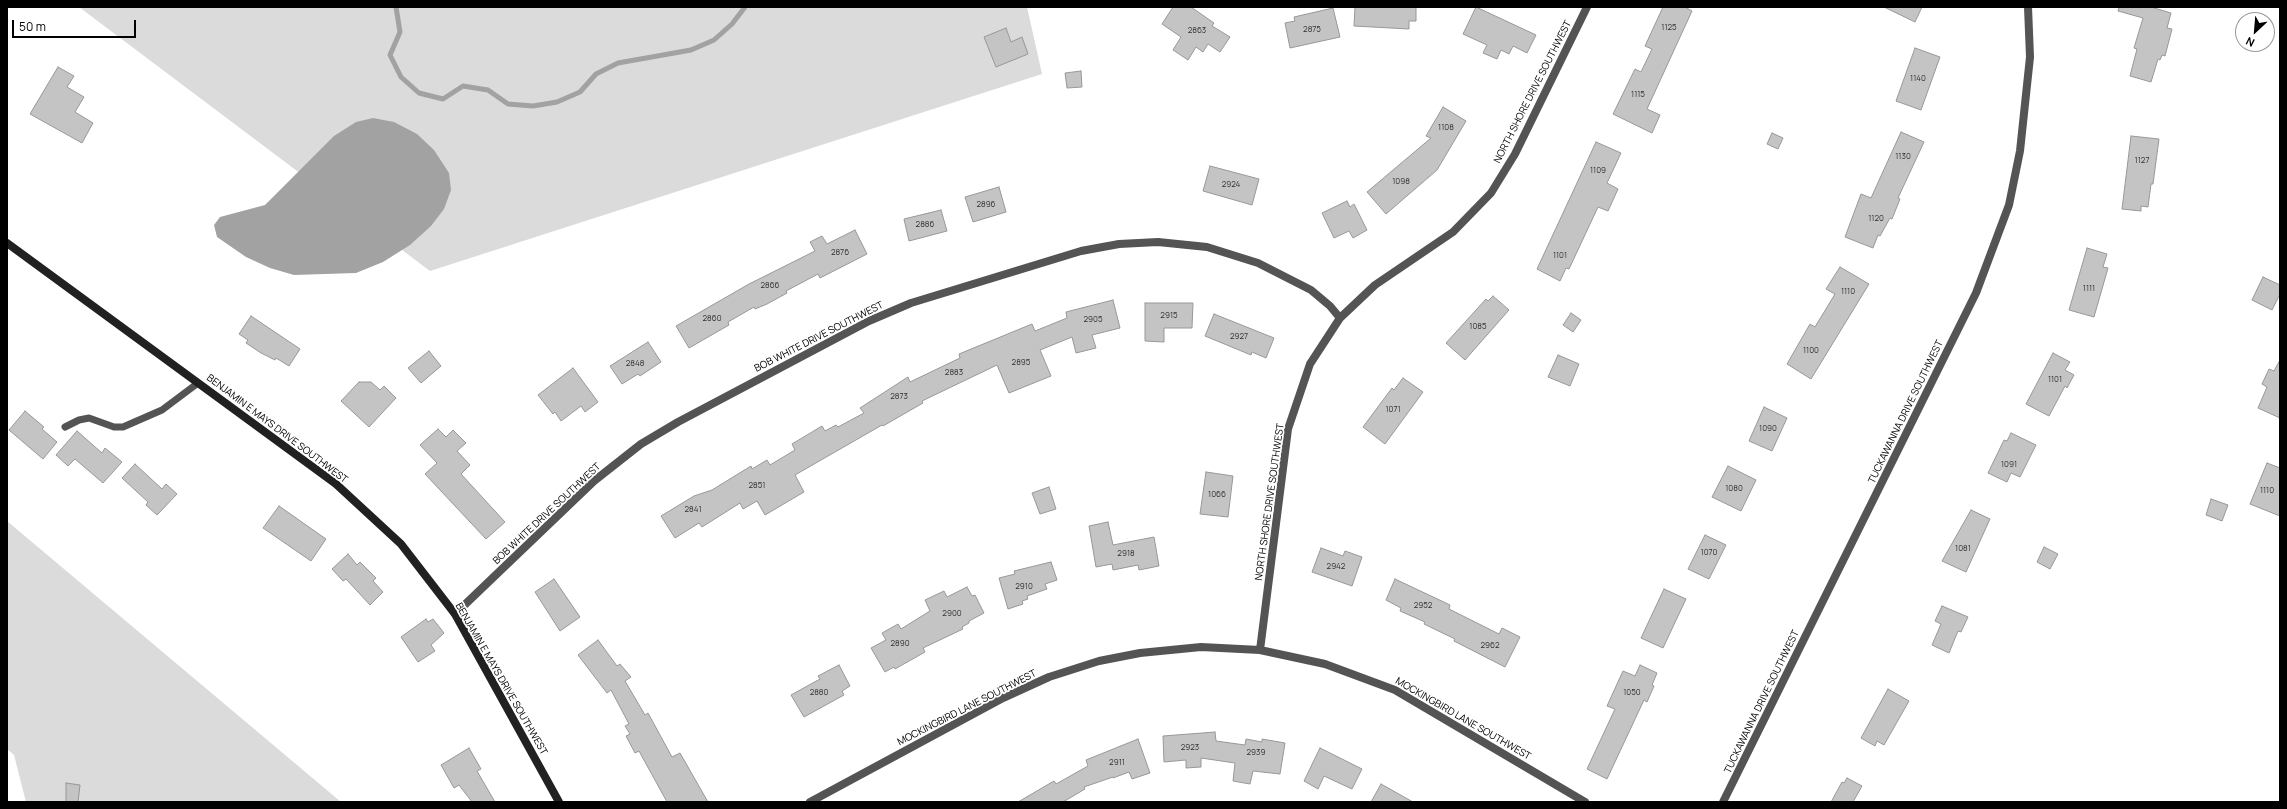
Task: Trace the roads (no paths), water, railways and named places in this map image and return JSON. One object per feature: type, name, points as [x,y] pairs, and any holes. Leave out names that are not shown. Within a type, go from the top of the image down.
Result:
[{"type":"street","name":"NORTH SHORE DRIVE SOUTHWEST","points":[[1260,650],[1288,429],[1310,364],[1340,318],[1375,285],[1453,232],[1491,193],[1515,154],[1587,7]]},
{"type":"street","name":"TUCKAWANNA DRIVE SOUTHWEST","points":[[1723,802],[1976,293],[2009,205],[2020,151],[2030,57],[2028,7]]},
{"type":"street","name":"BOB WHITE DRIVE SOUTHWEST","points":[[455,614],[594,481],[641,444],[678,422],[869,321],[911,303],[1081,251],[1119,244],[1158,242],[1207,247],[1258,263],[1311,290],[1330,306],[1340,318]]},
{"type":"street","name":"BENJAMIN E MAYS DRIVE SOUTHWEST","points":[[7,243],[336,484],[401,544],[455,614],[559,802]]},
{"type":"street","name":"MOCKINGBIRD LANE SOUTHWEST","points":[[810,802],[1002,698],[1049,677],[1099,661],[1150,651],[1201,647],[1260,650],[1326,664],[1394,690],[1585,802]]},
{"type":"lane","points":[[65,427],[79,420],[89,418],[114,427],[123,427],[162,410],[198,383]]},
{"type":"waterway","points":[[396,7],[400,32],[390,55],[401,77],[419,93],[443,99],[463,86],[488,90],[508,104],[533,106],[557,102],[580,92],[596,74],[618,63],[691,50],[714,40],[732,24],[745,7]]}]
